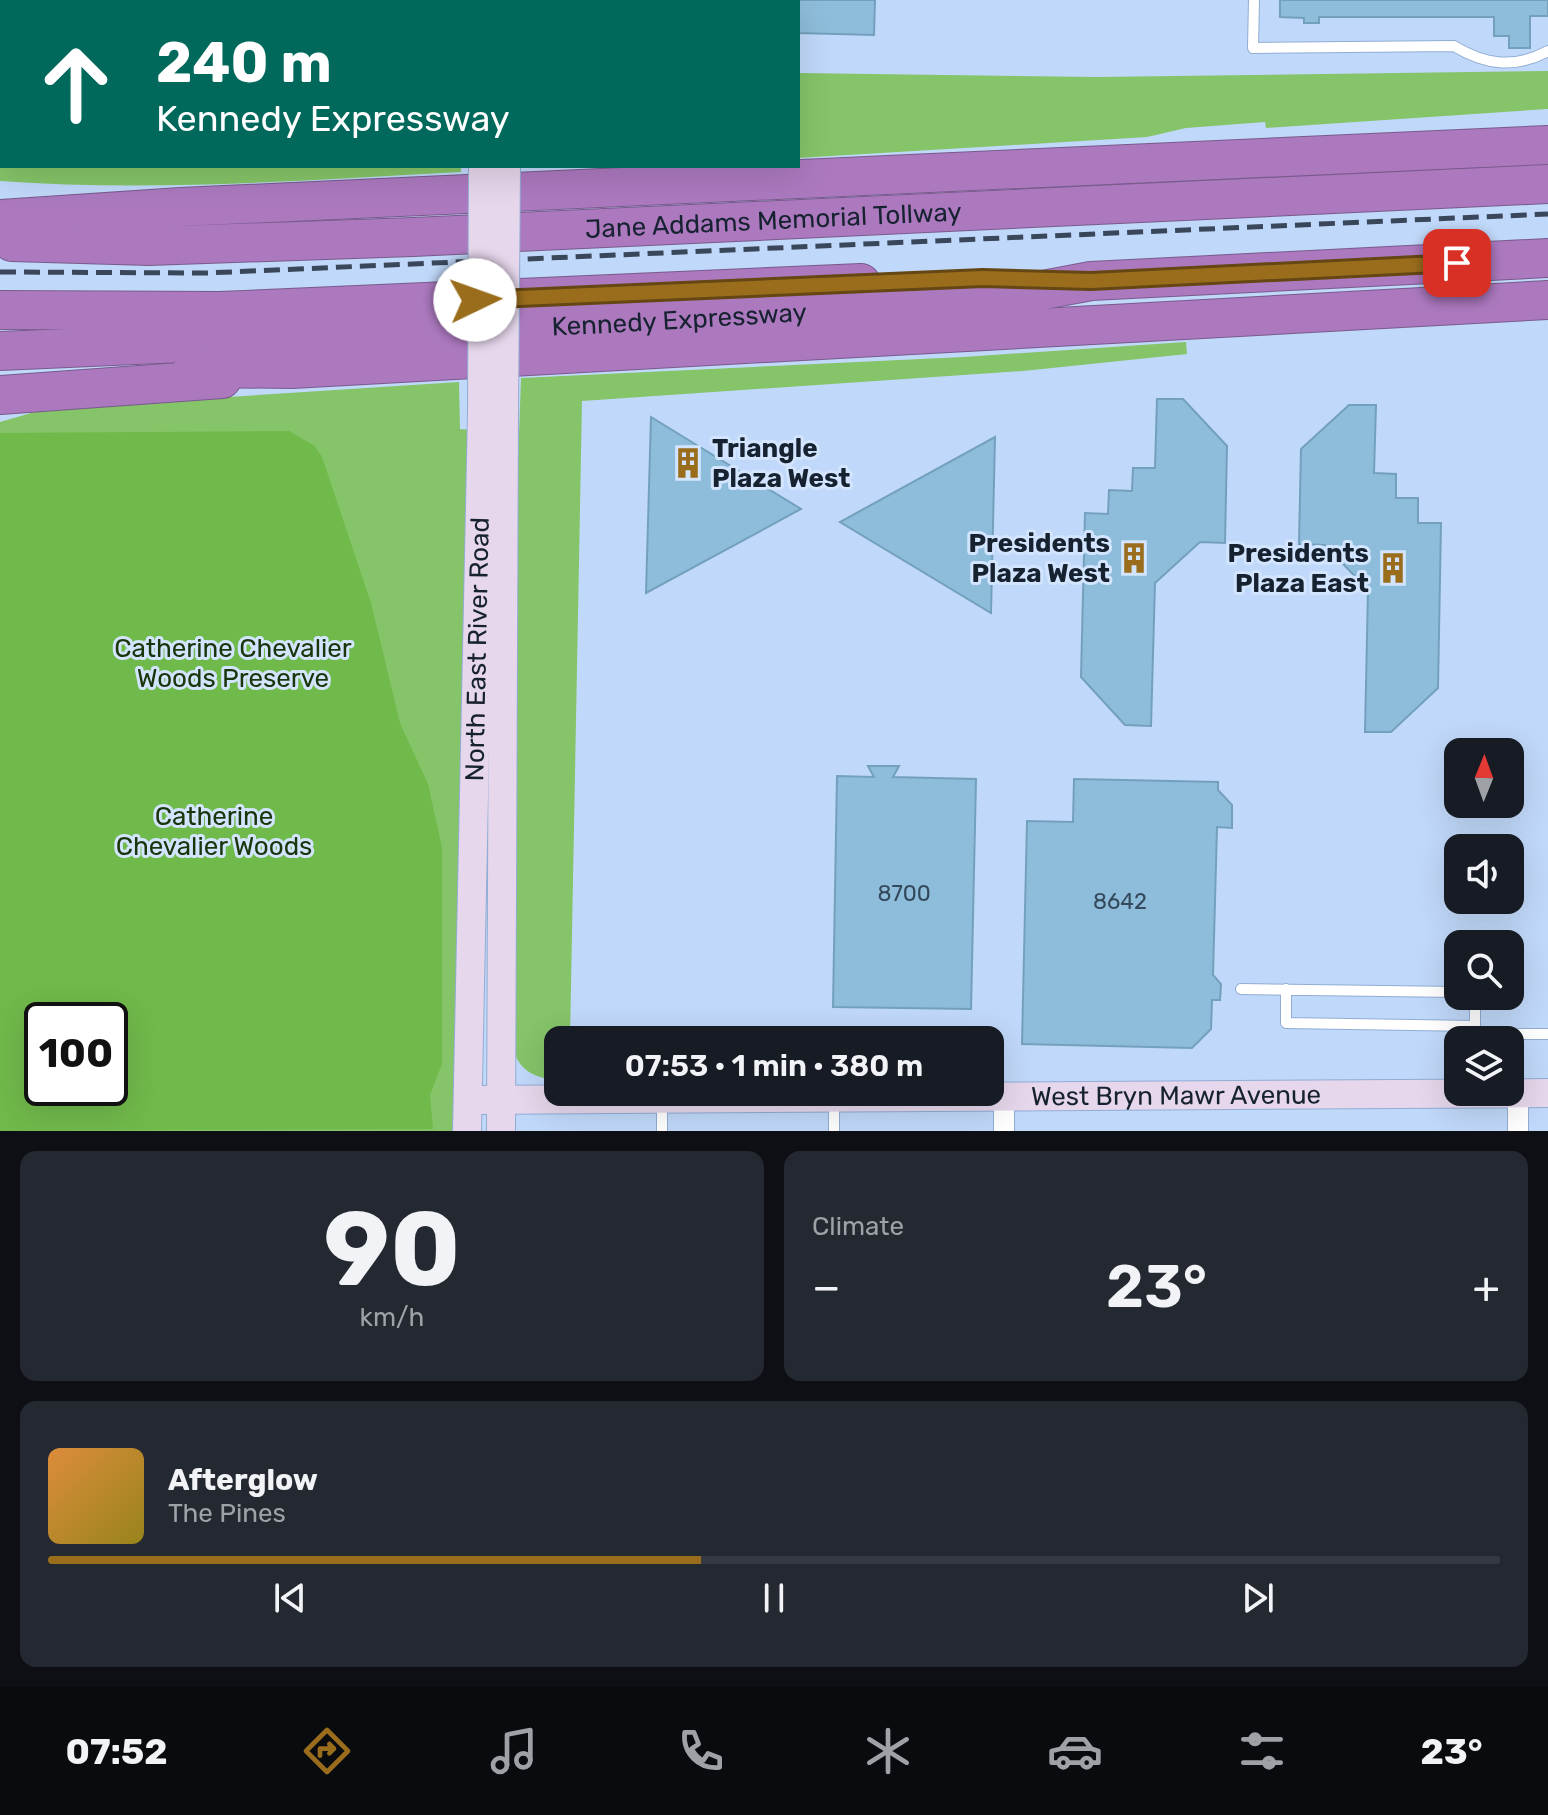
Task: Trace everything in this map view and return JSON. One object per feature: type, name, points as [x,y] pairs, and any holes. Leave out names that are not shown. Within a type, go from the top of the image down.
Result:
[{"type":"highway","points":[[1101,166],[1301,140],[1548,119]]},
{"type":"highway","points":[[0,219],[181,207],[1548,145]]},
{"type":"highway","name":"Jane Addams Memorial Tollway","points":[[0,241],[149,246],[398,238],[1548,184]]},
{"type":"highway","points":[[0,200],[181,207]]},
{"type":"highway","name":"Kennedy Expressway","points":[[0,351],[609,324],[985,301],[1091,281],[1548,258]]},
{"type":"highway","points":[[0,310],[220,311],[983,278],[1091,281]]},
{"type":"highway","points":[[0,395],[243,377],[292,369],[1548,300]]},
{"type":"highway","points":[[0,377],[238,366],[292,369]]},
{"type":"main road","name":"North East River Road","points":[[483,168],[493,411],[501,1131]]},
{"type":"main road","name":"North East River Road","points":[[467,1131],[493,411],[506,168]]},
{"type":"main road","name":"West Bryn Mawr Avenue","points":[[1524,1093],[1548,1093]]},
{"type":"main road","name":"West Bryn Mawr Avenue","points":[[1004,1097],[1444,1094]]},
{"type":"main road","name":"West Bryn Mawr Avenue","points":[[468,1100],[544,1100]]},
{"type":"street","points":[[1004,1106],[1004,1131]]},
{"type":"street","points":[[1518,1106],[1518,1131]]},
{"type":"lane","points":[[1254,0],[1253,48],[1454,46],[1480,62],[1530,61],[1548,51]]},
{"type":"lane","points":[[1241,989],[1444,992]]},
{"type":"lane","points":[[1286,989],[1286,1023],[1475,1026],[1475,1010]]},
{"type":"lane","points":[[1524,1034],[1548,1034]]},
{"type":"lane","points":[[662,1106],[662,1131]]},
{"type":"lane","points":[[834,1106],[834,1131]]},
{"type":"green space","points":[[1548,71],[1548,109],[1266,128],[1265,122],[1186,128],[1147,137],[800,158],[800,73],[1097,77]]},
{"type":"green space","points":[[0,168],[461,168],[461,172],[173,185],[0,181]]},
{"type":"green space","points":[[1186,342],[1187,354],[1023,371],[582,401],[570,1026],[544,1026],[544,1077],[527,1071],[512,1047],[509,1024],[517,697],[514,579],[521,378],[963,357]]},
{"type":"green space","name":"Catherine Chevalier Woods","points":[[459,382],[460,429],[471,430],[456,1131],[0,1131],[0,422],[45,409]]},
{"type":"green space","name":"Catherine Chevalier Woods","points":[[289,431],[315,446],[322,457],[371,603],[400,723],[428,784],[442,848],[442,1064],[430,1095],[433,1129],[0,1131],[0,433]]},
{"type":"building","points":[[800,0],[875,0],[874,35],[800,33]]},
{"type":"building","points":[[1280,0],[1548,0],[1548,16],[1530,16],[1530,48],[1509,48],[1509,36],[1494,36],[1494,17],[1319,17],[1319,23],[1304,23],[1304,18],[1280,17]]},
{"type":"building","name":"Presidents Plaza West","points":[[1157,399],[1183,399],[1227,446],[1225,543],[1200,542],[1155,583],[1151,726],[1125,725],[1081,677],[1085,513],[1108,514],[1109,490],[1132,491],[1133,468],[1155,468]]},
{"type":"building","name":"Presidents Plaza East","points":[[1349,405],[1376,405],[1374,473],[1396,474],[1396,498],[1418,498],[1418,523],[1441,523],[1438,688],[1391,732],[1365,732],[1368,590],[1325,545],[1299,544],[1301,449]]},
{"type":"building","name":"Triangle Plaza West","points":[[651,417],[801,509],[646,593]]},
{"type":"building","points":[[995,437],[991,613],[840,522]]},
{"type":"building","points":[[868,766],[899,766],[893,777],[976,779],[971,1009],[833,1007],[837,776],[874,777]]},
{"type":"building","points":[[1074,779],[1218,782],[1218,790],[1232,805],[1232,828],[1217,827],[1213,975],[1221,984],[1220,1000],[1212,1000],[1211,1029],[1192,1048],[1022,1044],[1027,821],[1073,822]]},
{"type":"railway","points":[[0,272],[207,273],[1548,214]]},
{"type":"place","name":"Triangle Plaza West","points":[[688,463]]},
{"type":"place","name":"Presidents Plaza West","points":[[1134,558]]},
{"type":"place","name":"Presidents Plaza East","points":[[1393,568]]},
{"type":"route","points":[[475,300],[983,278],[1091,281],[1457,263]]},
{"type":"park label","name":"Catherine Chevalier Woods Preserve","points":[[233,663]]}]
